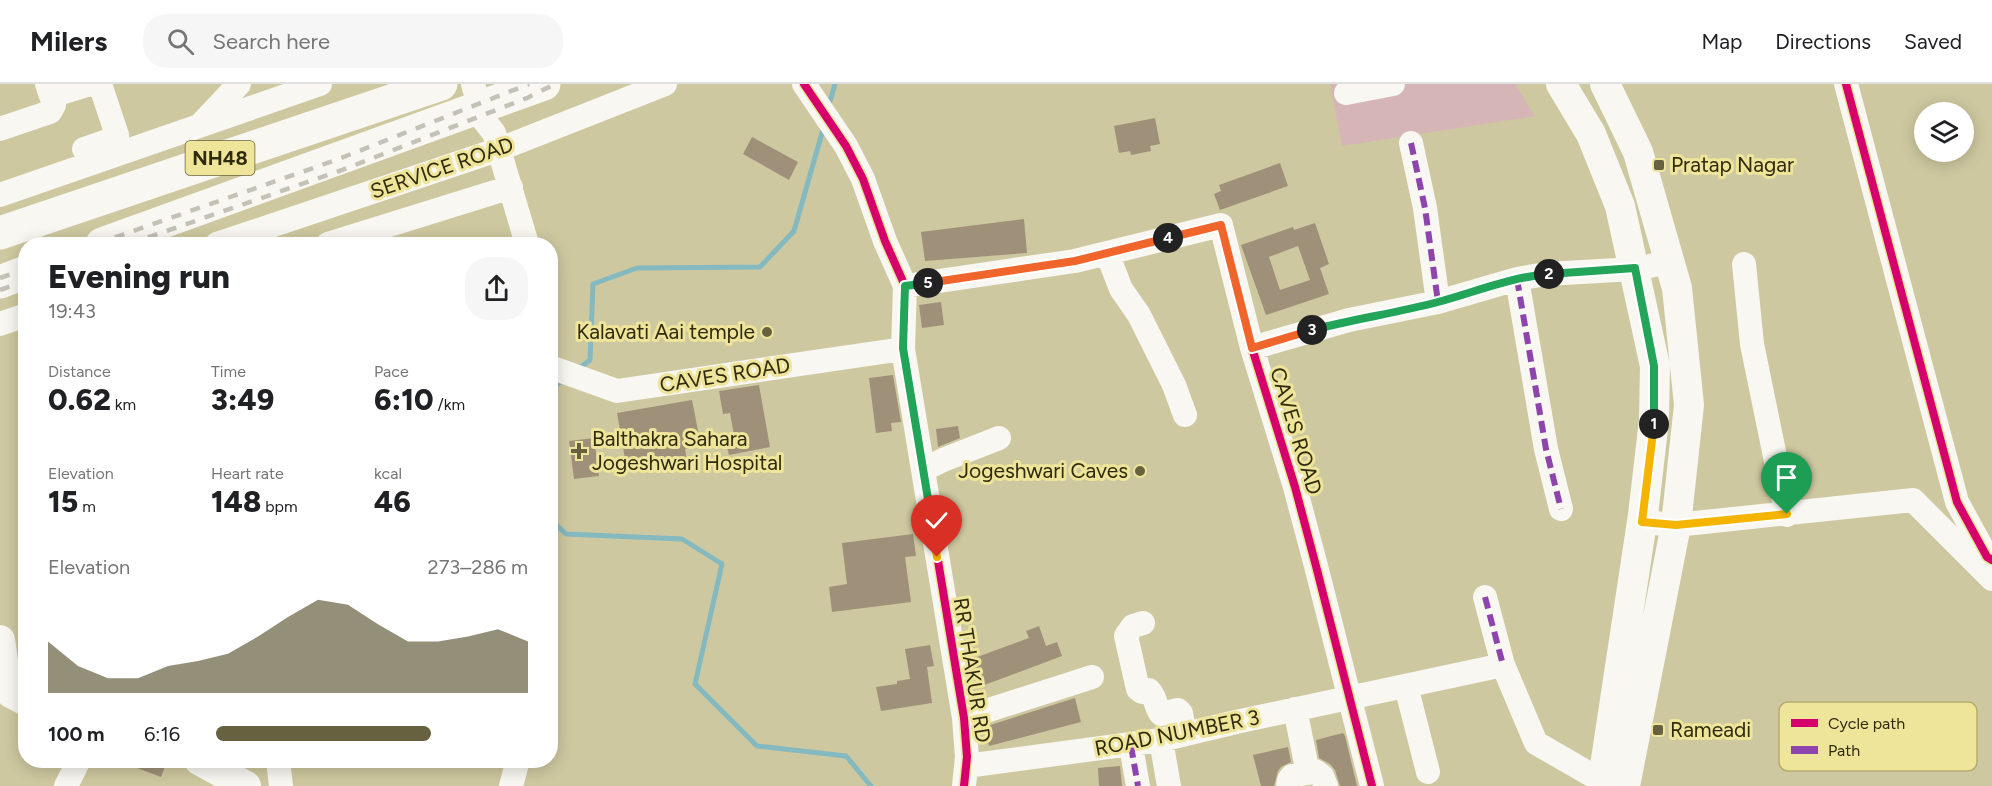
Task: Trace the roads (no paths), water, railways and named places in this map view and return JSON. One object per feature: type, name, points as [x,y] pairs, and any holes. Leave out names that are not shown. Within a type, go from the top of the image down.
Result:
[{"type":"highway","name":"NH48","points":[[0,233],[441,84]]},
{"type":"highway","name":"NH48","points":[[120,237],[471,98],[515,88]]},
{"type":"highway","points":[[0,282],[18,275]]},
{"type":"main road","points":[[1561,84],[1591,134],[1620,206],[1654,366],[1654,420],[1642,522],[1597,782]]},
{"type":"main road","points":[[1597,782],[1676,525],[1689,405],[1677,288],[1638,152],[1605,84]]},
{"type":"main road","points":[[0,640],[6,681],[11,693],[18,697]]},
{"type":"main road","points":[[213,768],[246,786]]},
{"type":"street","points":[[0,129],[50,112],[54,105],[49,90],[90,84]]},
{"type":"street","points":[[0,180],[112,139],[117,135],[100,84]]},
{"type":"street","points":[[200,126],[239,84]]},
{"type":"street","points":[[0,195],[320,84]]},
{"type":"street","name":"SERVICE ROAD","points":[[236,237],[497,141],[665,84]]},
{"type":"street","points":[[1346,93],[1393,84]]},
{"type":"street","points":[[1846,84],[1957,502],[1986,557],[1992,560]]},
{"type":"street","name":"RR THAKUR RD","points":[[806,87],[846,146],[863,178],[885,240],[905,286],[903,348],[964,718],[967,757],[965,776]]},
{"type":"street","points":[[515,88],[496,116],[497,141],[525,237]]},
{"type":"street","points":[[471,98],[497,141]]},
{"type":"street","points":[[1411,143],[1425,208],[1438,302]]},
{"type":"street","points":[[350,237],[511,187]]},
{"type":"street","name":"CAVES ROAD","points":[[905,286],[1075,261],[1221,225],[1252,348],[1295,487],[1372,786]]},
{"type":"street","points":[[1107,253],[1121,289],[1139,315],[1174,385],[1185,415]]},
{"type":"street","points":[[1252,348],[1349,320],[1438,302],[1517,279],[1546,274],[1635,268],[1669,262]]},
{"type":"street","points":[[1744,264],[1752,344],[1787,514]]},
{"type":"street","points":[[1517,279],[1546,449],[1561,509]]},
{"type":"street","points":[[0,324],[18,318]]},
{"type":"street","name":"CAVES ROAD","points":[[558,370],[617,391],[903,348]]},
{"type":"street","points":[[923,470],[943,459],[999,438]]},
{"type":"street","points":[[1642,522],[1676,525],[1913,500],[1992,579]]},
{"type":"street","points":[[1485,597],[1503,665],[1536,743],[1597,782]]},
{"type":"street","points":[[1143,623],[1133,626],[1126,636],[1138,689],[1142,692],[1149,690],[1152,693],[1161,714],[1178,710],[1181,713],[1185,734]]},
{"type":"street","name":"ROAD NUMBER 3","points":[[965,776],[1161,740],[1503,665]]},
{"type":"street","points":[[964,718],[1092,677]]},
{"type":"street","points":[[1406,686],[1428,772]]},
{"type":"street","points":[[1288,786],[1292,776],[1317,779],[1295,710]]},
{"type":"street","points":[[1161,740],[1169,786]]},
{"type":"street","points":[[1131,746],[1138,786]]},
{"type":"street","points":[[66,786],[76,768]]},
{"type":"street","points":[[279,768],[281,786]]},
{"type":"street","points":[[511,786],[516,768]]},
{"type":"waterway","points":[[828,108],[835,84]]},
{"type":"waterway","points":[[578,369],[590,360],[593,284],[637,268],[760,267],[794,231],[824,126]]},
{"type":"waterway","points":[[558,384],[564,380]]},
{"type":"waterway","points":[[558,526],[566,534],[682,539],[722,564],[695,684],[757,746],[846,756],[871,786]]},
{"type":"railway","points":[[116,237],[336,160],[529,84]]},
{"type":"railway","points":[[149,237],[342,170],[527,98],[555,84]]},
{"type":"railway","points":[[0,278],[18,272]]},
{"type":"railway","points":[[0,290],[18,284]]},
{"type":"place","name":"Pratap Nagar","points":[[1659,165]]},
{"type":"place","name":"Kalavati Aai temple","points":[[767,332]]},
{"type":"place","name":"Balthakra Sahara Jogeshwari Hospital","points":[[579,451]]},
{"type":"place","name":"Jogeshwari Caves","points":[[1140,471]]},
{"type":"place","name":"Rameadi","points":[[1658,730]]}]
